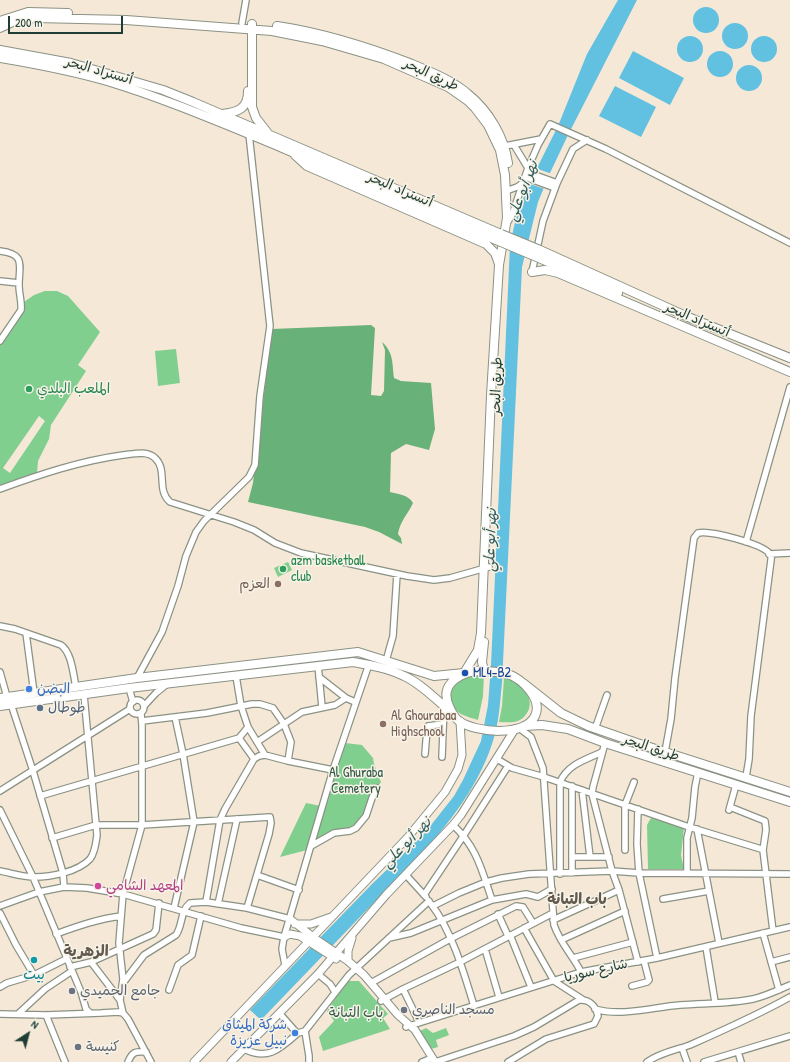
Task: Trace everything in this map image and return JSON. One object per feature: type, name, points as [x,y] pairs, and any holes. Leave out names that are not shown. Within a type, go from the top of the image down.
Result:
[{"type":"highway","name":"طريق البحر","points":[[0,21],[17,15],[36,12],[248,25],[294,34],[376,56],[448,87],[478,107],[493,123],[505,146],[508,163],[508,221],[500,298],[486,568],[481,632],[478,650],[464,674]]},
{"type":"highway","name":"طريق البحر","points":[[0,28],[19,19],[42,18],[248,25]]},
{"type":"highway","points":[[221,114],[237,111],[245,104],[248,98],[248,25]]},
{"type":"highway","points":[[248,25],[252,107],[256,118],[271,135]]},
{"type":"highway","name":"أتستراد البحر","points":[[0,50],[44,57],[92,69],[163,90],[271,135],[333,165],[546,253],[686,320],[790,366]]},
{"type":"highway","name":"أتستراد البحر","points":[[0,58],[42,65],[106,81],[170,103],[293,152],[333,165]]},
{"type":"highway","name":"طريق البحر","points":[[478,107],[500,150],[504,163],[508,190]]},
{"type":"highway","points":[[293,152],[302,163],[307,166],[486,244],[494,246],[505,242]]},
{"type":"highway","name":"طريق البحر","points":[[484,671],[482,662],[486,633],[486,568],[491,396],[499,265],[505,242]]},
{"type":"highway","points":[[486,244],[495,253],[499,265]]},
{"type":"highway","points":[[532,272],[545,270],[558,273],[790,372]]},
{"type":"highway","name":"أتستراد البحر","points":[[686,320],[790,358]]},
{"type":"highway","points":[[0,706],[6,700],[34,693],[137,678],[358,652],[434,676],[484,671],[507,674],[523,684],[534,696],[537,707],[536,715],[533,720],[520,728],[498,732],[478,729],[460,721],[416,683],[404,676],[369,664],[353,662],[168,683],[84,695],[6,700]]},
{"type":"highway","points":[[320,665],[321,656]]},
{"type":"highway","points":[[451,712],[446,700],[446,692],[450,685],[464,674]]},
{"type":"highway","name":"طريق البحر","points":[[523,684],[561,713],[595,729],[790,792]]},
{"type":"highway","name":"طريق البحر","points":[[520,728],[542,725],[568,729],[604,743],[790,802]]},
{"type":"main road","points":[[194,1062],[285,965],[313,941],[408,837],[445,792],[458,769],[462,755],[460,721]]},
{"type":"main road","points":[[225,1062],[354,932],[462,815],[497,759],[520,728]]},
{"type":"main road","points":[[292,922],[310,924],[334,917]]},
{"type":"main road","points":[[292,922],[313,941],[355,969],[371,983],[383,1000]]},
{"type":"main road","points":[[348,961],[348,951],[354,932]]},
{"type":"main road","points":[[284,937],[290,934],[313,941]]},
{"type":"main road","points":[[332,953],[348,961],[383,1000],[408,1026],[418,1034],[433,1059]]},
{"type":"main road","points":[[231,1062],[318,974],[332,953]]},
{"type":"street","points":[[246,0],[248,25]]},
{"type":"street","points":[[508,221],[541,139],[549,124],[625,159],[790,243]]},
{"type":"street","points":[[137,678],[162,632],[193,538],[200,526],[249,477],[255,465],[258,412],[270,326],[249,134]]},
{"type":"street","points":[[532,272],[544,221],[556,186],[578,137]]},
{"type":"street","points":[[505,146],[541,139]]},
{"type":"street","points":[[573,149],[586,140]]},
{"type":"street","points":[[514,144],[527,175],[556,186]]},
{"type":"street","points":[[508,190],[527,175]]},
{"type":"street","points":[[0,251],[11,253],[17,258],[20,264],[19,283],[21,310],[0,341]]},
{"type":"street","points":[[0,281],[19,283]]},
{"type":"street","points":[[746,542],[790,387]]},
{"type":"street","points":[[0,489],[61,467],[100,458],[143,453],[151,454],[160,464],[163,490],[167,500],[175,505],[240,524],[254,530],[275,543],[301,553],[397,574],[434,580],[464,575],[486,568]]},
{"type":"street","points":[[665,752],[671,719],[694,538],[698,533],[703,532],[717,534],[757,546],[770,554],[790,553]]},
{"type":"street","points":[[746,777],[749,759],[751,716],[771,566],[770,554]]},
{"type":"street","points":[[386,661],[393,636],[397,574]]},
{"type":"street","points":[[0,626],[26,633],[62,645],[66,648],[76,687]]},
{"type":"street","points":[[26,633],[34,693]]},
{"type":"street","points":[[285,965],[282,949],[284,937],[292,922],[299,890],[333,770],[369,664]]},
{"type":"street","points":[[320,665],[319,677],[322,707]]},
{"type":"street","points":[[0,672],[6,700],[33,771],[62,873],[64,887]]},
{"type":"street","points":[[236,676],[241,706],[248,727],[265,755]]},
{"type":"street","points":[[319,677],[346,698],[355,702]]},
{"type":"street","points":[[151,1062],[128,1019],[123,1013],[120,1000],[123,983],[119,943],[123,894],[142,825],[141,714],[144,711],[144,706],[168,683]]},
{"type":"street","points":[[0,791],[130,709],[133,702],[129,688]]},
{"type":"street","points":[[0,871],[33,877],[62,873],[76,868],[90,858],[96,842],[96,825],[84,695]]},
{"type":"street","points":[[595,729],[607,695]]},
{"type":"street","points":[[257,742],[302,712],[335,705],[346,698]]},
{"type":"street","points":[[133,702],[139,700],[144,706]]},
{"type":"street","points":[[142,721],[206,713],[252,704],[268,705],[276,710],[290,737],[291,742],[288,761]]},
{"type":"street","points":[[442,757],[444,706]]},
{"type":"street","points":[[130,709],[135,714],[141,714]]},
{"type":"street","points":[[174,908],[194,822],[183,754],[175,717]]},
{"type":"street","points":[[426,754],[428,726],[443,724]]},
{"type":"street","points":[[40,796],[142,765],[239,738],[248,727]]},
{"type":"street","points":[[520,728],[533,741],[543,768],[553,920],[555,929],[581,972]]},
{"type":"street","points":[[239,738],[254,759]]},
{"type":"street","points":[[604,743],[592,794],[612,872],[619,890],[633,942],[649,980],[647,982],[632,986]]},
{"type":"street","points":[[560,874],[560,782],[568,769],[602,752]]},
{"type":"street","points":[[206,902],[220,820],[254,759],[265,755],[333,770]]},
{"type":"street","points":[[497,759],[508,766],[572,786],[689,827],[761,848],[763,850]]},
{"type":"street","points":[[424,895],[508,766]]},
{"type":"street","points":[[687,873],[686,842],[692,818],[694,787],[698,772]]},
{"type":"street","points":[[625,850],[624,805],[634,782]]},
{"type":"street","points":[[736,785],[730,809],[765,821],[763,850],[773,931]]},
{"type":"street","points":[[572,786],[572,873]]},
{"type":"street","points":[[311,846],[334,833],[350,831],[356,828],[366,816],[372,798],[378,788]]},
{"type":"street","points":[[582,790],[590,857]]},
{"type":"street","points":[[638,809],[639,873],[657,958]]},
{"type":"street","points":[[0,810],[33,877],[86,1009],[90,1013]]},
{"type":"street","points":[[52,838],[96,825],[142,825],[268,816],[271,818],[269,834],[247,908]]},
{"type":"street","points":[[218,904],[237,819]]},
{"type":"street","points":[[453,825],[464,835],[478,861],[492,900]]},
{"type":"street","points":[[697,829],[719,943]]},
{"type":"street","points":[[572,857],[609,857]]},
{"type":"street","points":[[433,906],[486,882],[529,874],[612,872],[790,874]]},
{"type":"street","points":[[406,874],[429,900],[443,921],[460,962],[474,1006]]},
{"type":"street","points":[[257,875],[299,890]]},
{"type":"street","points":[[0,906],[39,892],[64,887],[87,888],[123,894],[159,903],[242,928],[284,937]]},
{"type":"street","points":[[389,938],[411,933],[492,900],[526,894],[538,897],[552,889]]},
{"type":"street","points":[[553,920],[619,890]]},
{"type":"street","points":[[663,899],[709,892]]},
{"type":"street","points":[[244,1049],[253,1053],[265,1055],[278,1050],[298,1033],[305,1031],[355,969],[429,900]]},
{"type":"street","points":[[123,983],[144,955],[176,935],[179,930],[184,911],[190,903],[206,902],[247,908],[292,922]]},
{"type":"street","points":[[18,1014],[71,969],[91,962],[155,933],[159,903]]},
{"type":"street","points":[[371,983],[450,939],[516,906],[523,907],[533,924]]},
{"type":"street","points":[[561,940],[625,911]]},
{"type":"street","points":[[0,913],[16,945],[34,975]]},
{"type":"street","points":[[383,1000],[460,962],[553,913]]},
{"type":"street","points":[[498,914],[531,988]]},
{"type":"street","points":[[56,934],[88,922],[121,916]]},
{"type":"street","points":[[169,990],[178,965],[192,955],[201,916]]},
{"type":"street","name":"شارع سوريا","points":[[408,1026],[581,972],[657,958],[790,927]]},
{"type":"street","points":[[508,1062],[546,1039],[594,1024],[598,1016],[594,1005],[554,981],[524,928]]},
{"type":"street","points":[[763,933],[779,990]]},
{"type":"street","points":[[573,958],[633,942]]},
{"type":"street","points":[[706,946],[715,1002]]},
{"type":"street","points":[[485,949],[499,997]]},
{"type":"street","points":[[771,962],[790,957]]},
{"type":"street","points":[[1,984],[34,975],[66,960]]},
{"type":"street","points":[[91,962],[120,1000]]},
{"type":"street","points":[[318,974],[330,984],[335,992]]},
{"type":"street","points":[[596,1009],[608,1012],[622,1012],[669,1006],[715,1002],[736,1002],[754,999],[790,985]]},
{"type":"street","points":[[403,989],[419,1022]]},
{"type":"street","points":[[647,1062],[658,1056],[682,1048],[748,1020],[790,997]]},
{"type":"street","points":[[422,1062],[514,1036],[534,1027],[566,1006],[582,999]]},
{"type":"street","points":[[0,1014],[46,1015],[123,1013]]},
{"type":"street","points":[[280,1014],[298,1033]]},
{"type":"street","points":[[46,1015],[65,1062]]},
{"type":"street","points":[[305,1031],[310,1056],[309,1062]]},
{"type":"street","points":[[704,1062],[790,1036]]},
{"type":"street","points":[[682,1048],[687,1062]]},
{"type":"street","points":[[128,1062],[132,1054],[136,1051],[146,1052]]},
{"type":"street","points":[[738,1052],[741,1062]]},
{"type":"green space","points":[[45,291],[57,291],[68,296],[100,332],[78,365],[86,371],[51,425],[49,439],[38,461],[37,474],[0,487],[0,340],[24,302],[34,295]],"holes":[[[39,416],[45,421],[10,473],[3,468]]]},
{"type":"green space","points":[[371,325],[375,328],[371,395],[381,396],[384,391],[385,350],[382,342],[391,354],[394,378],[401,381],[431,383],[435,429],[429,450],[406,444],[391,453],[390,492],[409,498],[413,503],[399,529],[398,534],[401,538],[402,544],[379,532],[365,527],[248,502],[253,483],[272,329]]},
{"type":"green space","points":[[176,349],[180,383],[158,386],[155,351]]},
{"type":"green space","name":"azm basketball club","points":[[288,562],[292,570],[278,577],[274,568]]},
{"type":"green space","points":[[478,674],[484,674],[483,696],[478,720],[465,716],[455,709],[451,698],[451,693],[456,684],[463,679]]},
{"type":"green space","points":[[504,678],[519,685],[527,693],[529,698],[530,703],[527,713],[522,719],[516,722],[499,722]]},
{"type":"green space","name":"Al Ghuraba Cemetery","points":[[345,743],[362,745],[373,758],[381,782],[366,806],[368,813],[366,821],[355,832],[339,833],[315,848],[280,857],[306,803],[326,807]]},
{"type":"green space","points":[[651,818],[684,828],[681,855],[684,869],[648,869],[647,825]]},
{"type":"green space","name":"باب التبانة","points":[[347,981],[359,981],[388,1014],[383,1018],[390,1029],[323,1051],[319,1037],[334,1021],[327,1011]]},
{"type":"green space","points":[[426,1028],[433,1033],[446,1028],[449,1035],[436,1040],[438,1047],[431,1049],[420,1031]]},
{"type":"water","points":[[618,0],[637,0],[550,173],[538,202],[522,267],[502,683],[498,720],[493,741],[476,781],[452,818],[433,841],[261,1020],[250,1010],[372,884],[424,834],[454,796],[481,741],[488,705],[491,665],[510,245],[515,222],[527,188],[558,126],[587,54]]},
{"type":"water","points":[[706,7],[715,11],[719,20],[715,29],[706,33],[697,29],[693,20],[697,11]]},
{"type":"water","points":[[735,23],[744,27],[748,36],[744,45],[735,49],[726,45],[722,36],[726,27]]},
{"type":"water","points":[[690,36],[699,40],[703,49],[699,58],[690,62],[681,58],[677,49],[681,40]]},
{"type":"water","points":[[764,36],[773,40],[777,49],[773,58],[764,62],[755,58],[751,49],[755,40]]},
{"type":"water","points":[[633,51],[684,78],[670,105],[619,78]]},
{"type":"water","points":[[720,51],[729,55],[733,64],[729,73],[720,77],[711,73],[707,64],[711,55]]},
{"type":"water","points":[[749,65],[758,69],[762,78],[758,87],[749,91],[740,87],[736,78],[740,69]]},
{"type":"water","points":[[615,86],[656,107],[641,137],[599,116]]},
{"type":"pier","points":[[535,168],[552,174],[545,189],[527,183]]},
{"type":"place","name":"الملعب البلدي","points":[[29,389]]},
{"type":"place","name":"azm basketball club","points":[[283,569]]},
{"type":"place","name":"العزم","points":[[278,584]]},
{"type":"place","name":"ML4-B2","points":[[465,673]]},
{"type":"place","name":"البضن","points":[[29,689]]},
{"type":"place","name":"طوطال","points":[[40,708]]},
{"type":"place","name":"Al Ghourabaa Highschool","points":[[383,724]]},
{"type":"place","name":"المعهد الشامي","points":[[98,886]]},
{"type":"place","name":"بيت","points":[[34,960]]},
{"type":"place","name":"جامع الحميدي","points":[[72,991]]},
{"type":"place","name":"مسجد الناصري","points":[[404,1010]]},
{"type":"place","name":"شركة الميثاق نبيل عزيزة","points":[[295,1033]]},
{"type":"place","name":"كنيسة","points":[[78,1047]]},
{"type":"district","name":"باب التبانة","points":[[577,900]]},
{"type":"district","name":"الزهرية","points":[[86,952]]},
{"type":"water label","name":"نهر أبو علي","points":[[523,191]]},
{"type":"water label","name":"نهر أبو علي","points":[[491,540]]},
{"type":"water label","name":"نهر أبو علي","points":[[407,843]]}]
